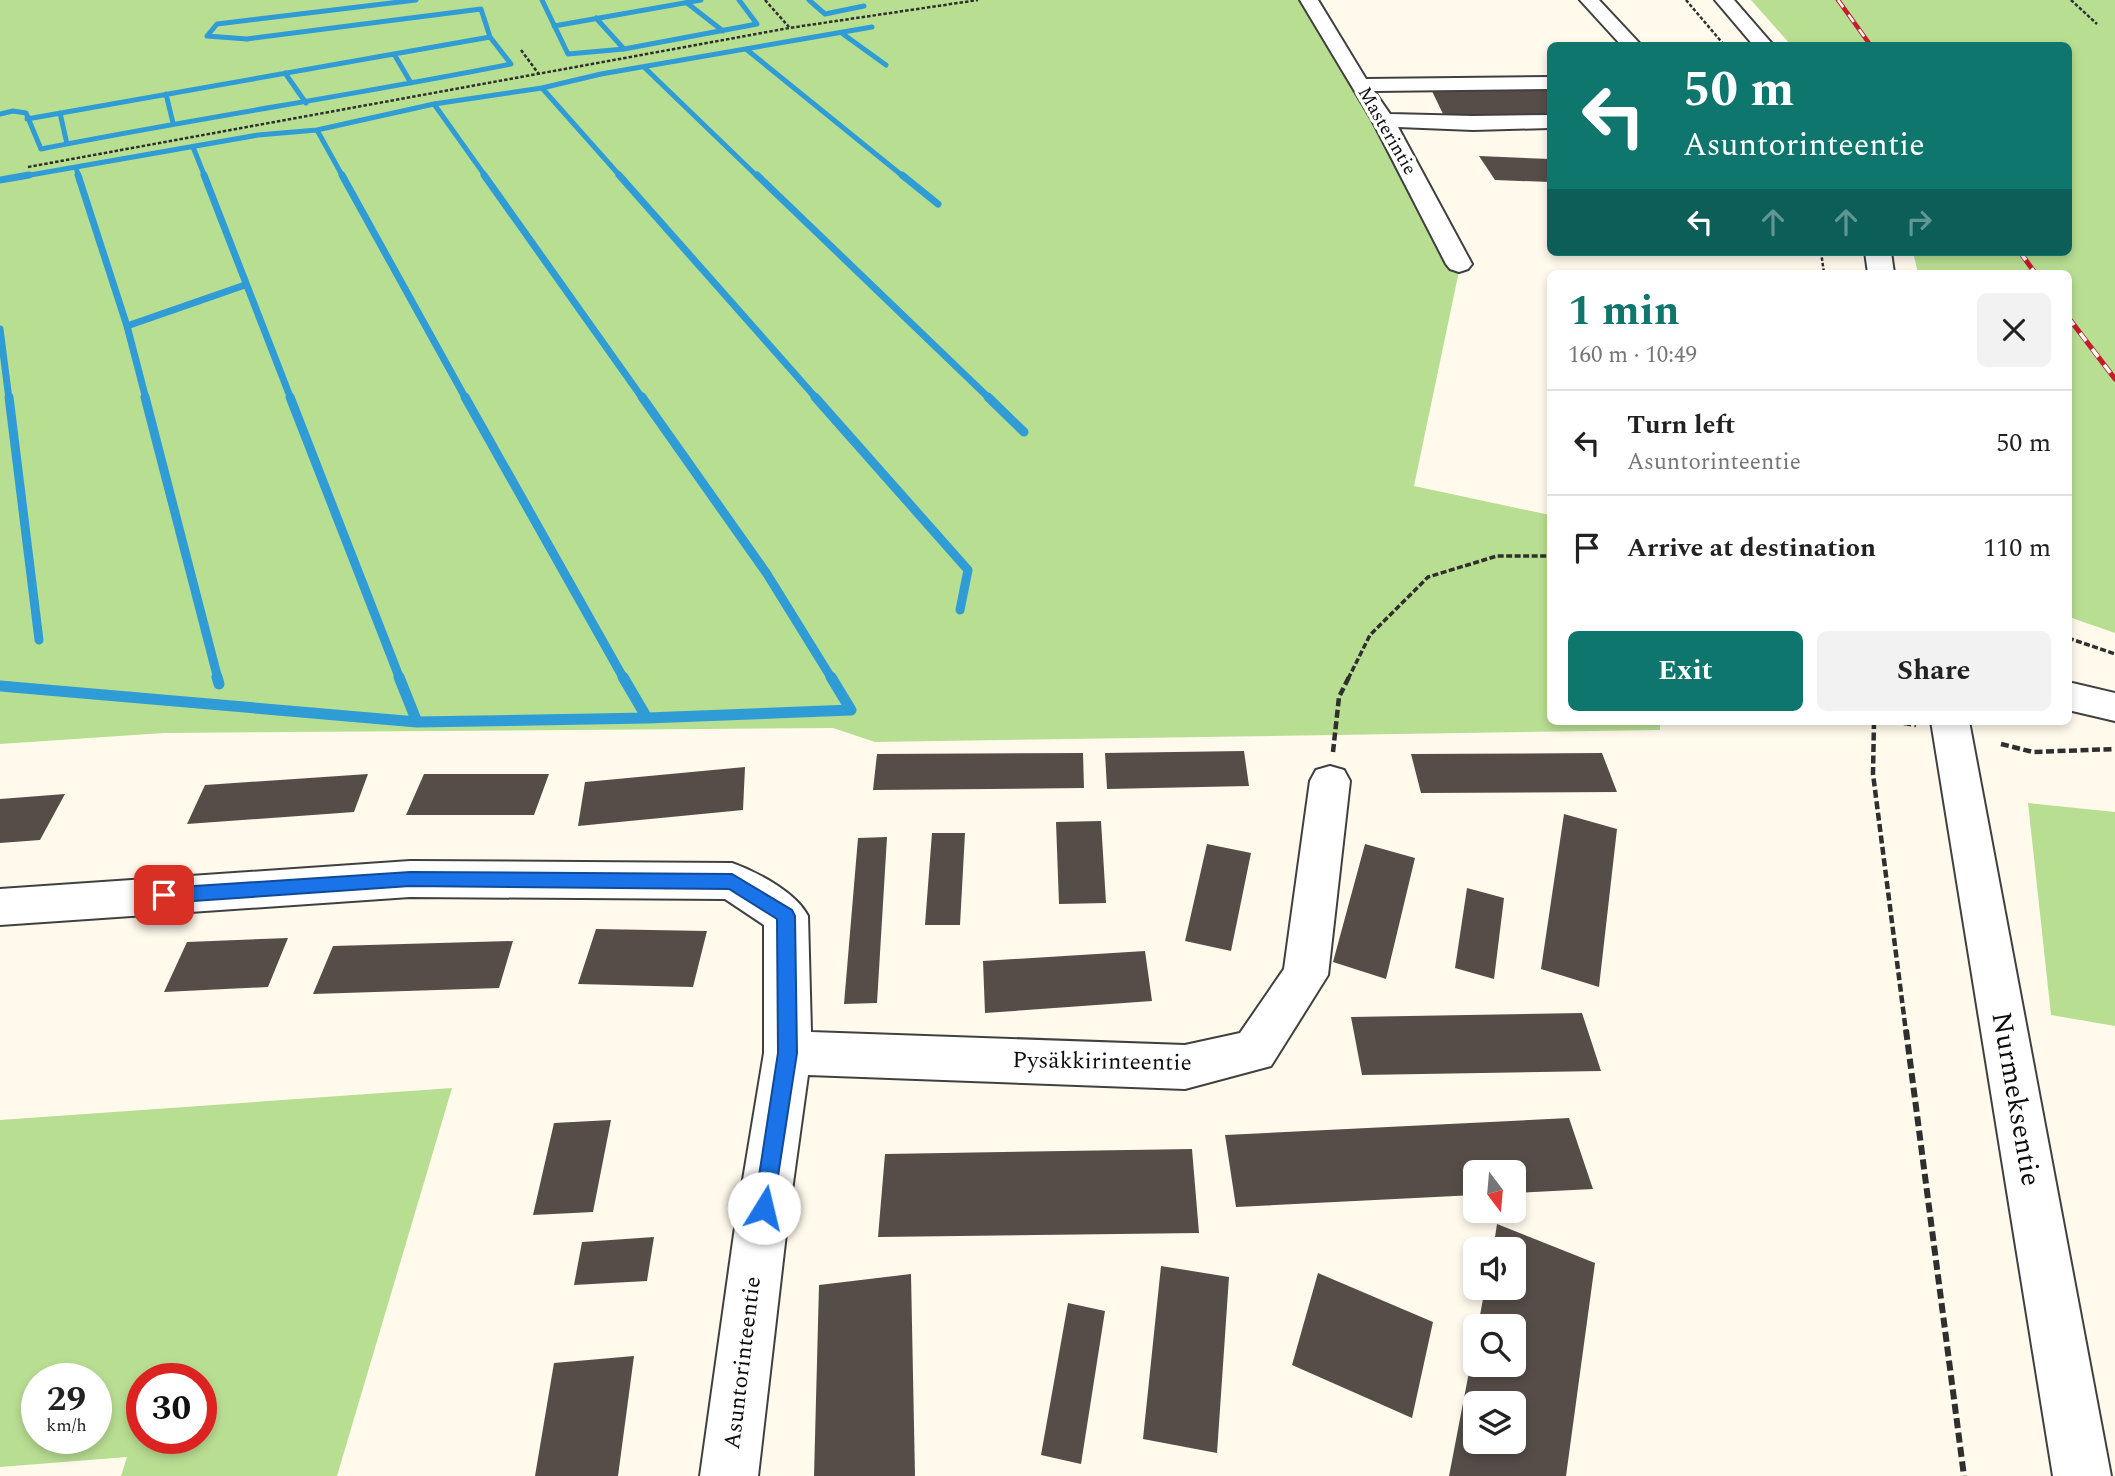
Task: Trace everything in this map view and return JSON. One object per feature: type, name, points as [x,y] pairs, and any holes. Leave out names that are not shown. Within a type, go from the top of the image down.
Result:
[{"type":"street","name":"Masterintie","points":[[1309,0],[1383,120],[1459,264]]},
{"type":"street","points":[[1724,0],[1761,42]]},
{"type":"street","points":[[1598,1],[1630,42]]},
{"type":"street","points":[[1361,85],[1547,83]]},
{"type":"street","points":[[1383,120],[1547,121]]},
{"type":"street","points":[[2072,697],[2115,707]]},
{"type":"street","name":"Nurmeksentie","points":[[1935,725],[2082,1476]]},
{"type":"street","name":"Pysäkkirinteentie","points":[[788,1053],[1185,1067],[1254,1051],[1306,975],[1330,781]]},
{"type":"street","name":"Asuntorinteentie","points":[[0,907],[410,879],[732,881],[786,916],[788,1053],[760,1234],[729,1476]]},
{"type":"path","points":[[765,0],[789,28]]},
{"type":"path","points":[[28,167],[789,28],[978,0]]},
{"type":"path","points":[[1686,0],[1722,42]]},
{"type":"path","points":[[2071,0],[2097,24]]},
{"type":"path","points":[[521,50],[538,73]]},
{"type":"path","points":[[1330,781],[1339,696],[1370,635],[1428,577],[1497,556],[1547,556]]},
{"type":"path","points":[[2072,639],[2115,653]]},
{"type":"path","points":[[1874,725],[1872,774],[1964,1476]]},
{"type":"path","points":[[2001,744],[2033,752],[2115,749]]},
{"type":"green space","points":[[0,0],[1300,0],[1459,271],[1414,486],[1547,514],[1547,725],[1660,725],[1660,730],[875,742],[833,728],[164,733],[0,744]]},
{"type":"green space","points":[[1751,0],[2115,0],[2115,633],[2072,618],[2072,270],[1917,270],[1914,256],[2072,256],[2072,42],[1788,42]]},
{"type":"green space","points":[[2028,803],[2115,812],[2115,1026],[2051,1015]]},
{"type":"green space","points":[[452,1088],[337,1476],[121,1476],[127,1457],[0,1467],[0,1120]]},
{"type":"building","points":[[1430,87],[1547,87],[1547,114],[1443,114]]},
{"type":"building","points":[[1479,156],[1547,159],[1547,182],[1495,180]]},
{"type":"building","points":[[1244,751],[1249,786],[1107,789],[1105,753]]},
{"type":"building","points":[[1083,753],[1084,788],[873,790],[877,754]]},
{"type":"building","points":[[1602,753],[1617,792],[1421,793],[1411,754]]},
{"type":"building","points":[[745,767],[743,810],[578,826],[585,782]]},
{"type":"building","points":[[368,774],[354,812],[187,824],[205,785]]},
{"type":"building","points":[[424,774],[549,774],[534,815],[406,815]]},
{"type":"building","points":[[65,794],[40,840],[0,843],[0,799]]},
{"type":"building","points":[[1564,814],[1617,829],[1599,987],[1541,969]]},
{"type":"building","points":[[1101,821],[1106,903],[1059,904],[1056,822]]},
{"type":"building","points":[[932,833],[965,833],[960,925],[925,925]]},
{"type":"building","points":[[887,837],[877,1003],[844,1004],[858,838]]},
{"type":"building","points":[[1207,844],[1251,853],[1231,951],[1185,941]]},
{"type":"building","points":[[1365,844],[1415,858],[1386,979],[1333,962]]},
{"type":"building","points":[[1467,888],[1504,898],[1494,979],[1455,968]]},
{"type":"building","points":[[596,929],[707,931],[693,987],[578,984]]},
{"type":"building","points":[[288,938],[268,987],[164,992],[187,942]]},
{"type":"building","points":[[513,941],[499,988],[313,994],[333,946]]},
{"type":"building","points":[[1145,951],[1152,1001],[985,1013],[983,961]]},
{"type":"building","points":[[1582,1013],[1601,1071],[1362,1075],[1351,1017]]},
{"type":"building","points":[[1569,1118],[1593,1189],[1526,1192],[1526,1160],[1463,1160],[1463,1196],[1236,1207],[1225,1135]]},
{"type":"building","points":[[611,1120],[593,1212],[533,1215],[554,1123]]},
{"type":"building","points":[[1192,1149],[1199,1233],[878,1237],[885,1154]]},
{"type":"building","points":[[1497,1224],[1595,1263],[1566,1476],[1449,1476],[1463,1403],[1463,1454],[1526,1454],[1526,1391],[1465,1391],[1468,1377],[1526,1377],[1526,1314],[1480,1314],[1483,1300],[1526,1300],[1526,1237],[1495,1237]]},
{"type":"building","points":[[654,1237],[647,1281],[574,1285],[582,1242]]},
{"type":"building","points":[[1161,1266],[1229,1277],[1217,1453],[1143,1439]]},
{"type":"building","points":[[1318,1273],[1433,1322],[1412,1418],[1292,1365]]},
{"type":"building","points":[[911,1274],[915,1476],[814,1476],[819,1285]]},
{"type":"building","points":[[1068,1303],[1105,1311],[1081,1464],[1041,1455]]},
{"type":"building","points":[[634,1356],[618,1476],[535,1476],[554,1363]]},
{"type":"waterway","points":[[416,0],[217,24],[207,36],[247,39],[481,9],[490,37]]},
{"type":"waterway","points":[[542,0],[554,26]]},
{"type":"waterway","points":[[596,18],[701,0]]},
{"type":"waterway","points":[[722,31],[757,24],[739,0]]},
{"type":"waterway","points":[[809,0],[825,14],[864,6]]},
{"type":"waterway","points":[[687,3],[722,31]]},
{"type":"waterway","points":[[554,26],[596,18]]},
{"type":"waterway","points":[[596,18],[624,49]]},
{"type":"waterway","points":[[554,26],[568,54],[624,49]]},
{"type":"waterway","points":[[542,88],[601,74],[872,27]]},
{"type":"waterway","points":[[624,49],[722,31]]},
{"type":"waterway","points":[[843,34],[886,65]]},
{"type":"waterway","points":[[394,54],[490,37]]},
{"type":"waterway","points":[[411,83],[511,64],[490,37]]},
{"type":"waterway","points":[[746,49],[904,177]]},
{"type":"waterway","points":[[285,73],[394,54]]},
{"type":"waterway","points":[[394,54],[411,83]]},
{"type":"waterway","points":[[645,68],[758,177]]},
{"type":"waterway","points":[[166,94],[285,73]]},
{"type":"waterway","points":[[285,73],[305,101]]},
{"type":"waterway","points":[[305,101],[411,83]]},
{"type":"waterway","points":[[434,104],[542,88]]},
{"type":"waterway","points":[[542,88],[621,177]]},
{"type":"waterway","points":[[60,113],[166,94]]},
{"type":"waterway","points":[[166,94],[173,123]]},
{"type":"waterway","points":[[28,119],[41,149],[305,101]]},
{"type":"waterway","points":[[317,130],[434,104]]},
{"type":"waterway","points":[[434,104],[486,177]]},
{"type":"waterway","points":[[0,114],[13,111],[26,113],[28,119]]},
{"type":"waterway","points":[[28,119],[60,113]]},
{"type":"waterway","points":[[60,113],[67,144]]},
{"type":"waterway","points":[[19,177],[258,135],[317,130]]},
{"type":"waterway","points":[[317,130],[343,177]]},
{"type":"waterway","points":[[193,147],[205,177]]},
{"type":"waterway","points":[[76,168],[79,177]]},
{"type":"waterway","points":[[0,180],[29,175]]},
{"type":"waterway","points":[[78,175],[127,326]]},
{"type":"waterway","points":[[204,175],[291,399]]},
{"type":"waterway","points":[[342,175],[466,399]]},
{"type":"waterway","points":[[484,175],[643,399]]},
{"type":"waterway","points":[[619,175],[817,399]]},
{"type":"waterway","points":[[757,175],[990,399]]},
{"type":"waterway","points":[[902,175],[938,204]]},
{"type":"waterway","points":[[127,326],[245,285]]},
{"type":"waterway","points":[[127,326],[146,399]]},
{"type":"waterway","points":[[0,329],[9,399]]},
{"type":"waterway","points":[[9,397],[39,640]]},
{"type":"waterway","points":[[145,397],[218,679]]},
{"type":"waterway","points":[[290,397],[400,679]]},
{"type":"waterway","points":[[465,397],[624,679]]},
{"type":"waterway","points":[[642,397],[767,574],[832,679]]},
{"type":"waterway","points":[[815,397],[968,570],[960,610]]},
{"type":"waterway","points":[[988,397],[1024,432]]},
{"type":"waterway","points":[[217,677],[219,684]]},
{"type":"waterway","points":[[399,677],[417,722]]},
{"type":"waterway","points":[[623,677],[647,718]]},
{"type":"waterway","points":[[647,718],[851,710],[831,677]]},
{"type":"waterway","points":[[0,686],[417,722]]},
{"type":"waterway","points":[[417,722],[647,718]]},
{"type":"railway","points":[[1838,0],[1868,42]]},
{"type":"railway","points":[[2023,256],[2033,270]]},
{"type":"railway","points":[[2072,322],[2115,379]]},
{"type":"route","points":[[164,895],[410,879],[732,881],[786,916],[788,1053],[764,1208]]}]
